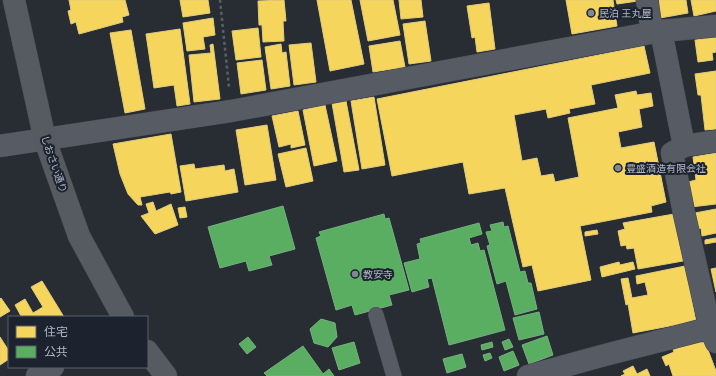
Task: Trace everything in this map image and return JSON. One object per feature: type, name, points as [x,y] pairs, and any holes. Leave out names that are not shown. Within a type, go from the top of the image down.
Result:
[{"type":"street","name":"しおさい通り","points":[[14,0],[45,140],[79,236],[122,316]]},
{"type":"street","points":[[647,0],[684,146]]},
{"type":"street","points":[[0,146],[231,111],[656,32],[716,26]]},
{"type":"street","points":[[528,376],[605,354],[713,335],[684,213],[672,153],[684,146],[716,141]]},
{"type":"street","points":[[148,352],[166,376]]},
{"type":"street","points":[[37,376],[50,368]]},
{"type":"lane","points":[[376,315],[394,376]]},
{"type":"path","points":[[220,0],[231,111]]},
{"type":"building: 住宅","points":[[69,0],[125,0],[129,15],[122,17],[123,22],[79,34],[76,22],[71,24],[68,11],[71,10]]},
{"type":"building: 住宅","points":[[180,0],[208,0],[210,13],[183,17]]},
{"type":"building: 住宅","points":[[284,0],[286,21],[283,21],[284,41],[263,42],[262,25],[259,25],[258,1]]},
{"type":"building: 住宅","points":[[317,0],[351,0],[364,64],[330,71]]},
{"type":"building: 住宅","points":[[360,0],[393,0],[400,35],[368,41]]},
{"type":"building: 住宅","points":[[399,0],[421,0],[423,17],[401,19]]},
{"type":"building: 住宅","name":"民泊 王丸屋","points":[[566,0],[613,0],[617,26],[572,34]]},
{"type":"building: 住宅","points":[[616,0],[638,0],[638,1],[617,4]]},
{"type":"building: 住宅","points":[[659,0],[686,0],[688,13],[660,18]]},
{"type":"building: 住宅","points":[[691,0],[716,0],[716,11],[694,16]]},
{"type":"building: 住宅","points":[[489,3],[495,49],[477,52],[475,37],[472,38],[467,6]]},
{"type":"building: 住宅","points":[[213,18],[215,35],[203,37],[205,49],[187,51],[183,23]]},
{"type":"building: 住宅","points":[[425,21],[431,61],[409,64],[403,24]]},
{"type":"building: 住宅","points":[[258,28],[261,57],[236,60],[232,31]]},
{"type":"building: 住宅","points":[[180,29],[190,104],[177,106],[174,85],[154,88],[146,34]]},
{"type":"building: 住宅","points":[[131,30],[145,109],[125,113],[110,33]]},
{"type":"building: 住宅","points":[[716,37],[716,52],[712,53],[713,60],[698,62],[695,40]]},
{"type":"building: 住宅","points":[[400,41],[405,67],[373,72],[369,46]]},
{"type":"building: 住宅","points":[[311,43],[316,82],[294,85],[289,45]]},
{"type":"building: 住宅","points":[[213,44],[220,99],[194,102],[189,55],[211,53],[210,45]]},
{"type":"building: 住宅","points":[[281,44],[282,53],[286,52],[290,86],[271,89],[265,47]]},
{"type":"building: 住宅","name":"豊盛酒造有限会社","points":[[644,46],[650,73],[591,85],[595,104],[569,109],[570,113],[548,118],[546,109],[514,115],[522,161],[537,158],[541,176],[553,174],[555,182],[579,177],[568,118],[618,108],[615,95],[636,91],[637,95],[651,93],[653,106],[639,109],[642,127],[618,132],[621,148],[654,142],[666,202],[651,206],[652,212],[580,226],[591,280],[538,291],[532,265],[523,267],[505,188],[469,194],[463,162],[392,176],[377,99]]},
{"type":"building: 住宅","points":[[262,60],[266,90],[241,94],[237,63]]},
{"type":"building: 住宅","points":[[716,71],[716,129],[705,130],[701,95],[698,95],[695,74]]},
{"type":"building: 住宅","points":[[374,97],[385,165],[362,169],[351,101]]},
{"type":"building: 住宅","points":[[346,101],[359,170],[344,172],[332,103]]},
{"type":"building: 住宅","points":[[325,105],[337,161],[314,166],[303,110]]},
{"type":"building: 住宅","points":[[298,111],[305,145],[291,148],[291,144],[279,147],[272,116]]},
{"type":"building: 住宅","points":[[267,125],[276,180],[245,185],[236,130]]},
{"type":"building: 住宅","points":[[171,134],[181,192],[171,194],[170,192],[140,197],[142,205],[138,205],[128,194],[120,174],[113,144]]},
{"type":"building: 住宅","points":[[306,148],[313,181],[286,187],[278,154]]},
{"type":"building: 住宅","points":[[716,153],[716,204],[691,207],[688,182],[696,180],[693,157]]},
{"type":"building: 住宅","points":[[194,164],[195,169],[224,165],[225,171],[234,169],[238,192],[186,201],[180,166]]},
{"type":"building: 住宅","points":[[153,202],[156,211],[171,204],[178,225],[155,234],[141,216],[149,213],[146,204]]},
{"type":"building: 住宅","points":[[185,207],[187,217],[180,218],[178,208]]},
{"type":"building: 住宅","points":[[716,209],[716,233],[702,236],[701,228],[698,229],[695,213]]},
{"type":"building: 住宅","points":[[674,214],[683,261],[638,269],[634,248],[627,249],[626,245],[621,246],[618,231],[625,229],[623,223]]},
{"type":"building: 住宅","points":[[597,230],[598,234],[585,236],[585,232]]},
{"type":"building: 住宅","points":[[716,238],[716,242],[705,244],[705,240]]},
{"type":"building: 住宅","points":[[619,262],[620,265],[633,262],[635,269],[602,277],[600,267]]},
{"type":"building: 住宅","points":[[685,266],[696,321],[633,333],[628,304],[626,305],[621,279],[628,278],[632,298],[648,295],[645,282],[637,284],[636,276]]},
{"type":"building: 住宅","points":[[716,268],[716,292],[711,269]]},
{"type":"building: 住宅","points":[[42,281],[63,316],[21,316],[15,305],[25,299],[33,313],[43,307],[31,287]]},
{"type":"building: 住宅","points":[[1,298],[10,311],[0,317],[0,299]]},
{"type":"building: 住宅","points":[[0,337],[8,349],[8,360],[0,365]]},
{"type":"building: 住宅","points":[[700,339],[702,343],[705,342],[716,371],[716,376],[673,376],[669,364],[666,366],[662,357],[674,352],[673,350]]},
{"type":"building: 住宅","points":[[633,366],[637,374],[647,369],[650,376],[621,376],[625,374],[623,371]]},
{"type":"building: 公共","points":[[283,206],[295,249],[269,256],[272,265],[249,271],[246,261],[220,268],[208,227]]},
{"type":"building: 公共","points":[[384,214],[385,219],[389,218],[409,290],[389,295],[392,305],[355,315],[352,305],[336,310],[316,238],[321,236],[319,232]]},
{"type":"building: 公共","points":[[503,222],[504,227],[508,226],[520,272],[525,271],[528,283],[531,283],[537,309],[515,315],[506,281],[497,284],[487,246],[490,245],[486,232],[492,231],[490,225]]},
{"type":"building: 公共","points":[[479,223],[482,234],[469,238],[471,245],[478,243],[480,251],[484,250],[505,330],[449,345],[432,278],[427,279],[429,287],[412,292],[404,263],[420,259],[417,244],[421,243],[420,239]]},
{"type":"building: 公共","points":[[539,312],[544,334],[519,340],[513,318]]},
{"type":"building: 公共","points":[[321,319],[335,323],[337,337],[328,347],[314,343],[310,329]]},
{"type":"building: 公共","points":[[547,336],[553,355],[529,364],[522,345]]},
{"type":"building: 公共","points":[[248,337],[256,347],[247,354],[239,344]]},
{"type":"building: 公共","points":[[509,339],[513,347],[505,350],[502,342]]},
{"type":"building: 公共","points":[[354,342],[360,363],[339,370],[332,348]]},
{"type":"building: 公共","points":[[492,342],[493,347],[482,350],[481,345]]},
{"type":"building: 公共","points":[[303,346],[323,374],[329,369],[334,376],[267,376],[264,373]]},
{"type":"building: 公共","points":[[513,351],[519,365],[504,371],[499,357]]},
{"type":"building: 公共","points":[[490,353],[492,358],[485,361],[483,355]]},
{"type":"building: 公共","points":[[462,354],[466,367],[447,373],[443,359]]},
{"type":"place","name":"民泊 王丸屋","points":[[591,13]]},
{"type":"place","name":"豊盛酒造有限会社","points":[[618,168]]},
{"type":"place","name":"教安寺","points":[[355,274]]}]
